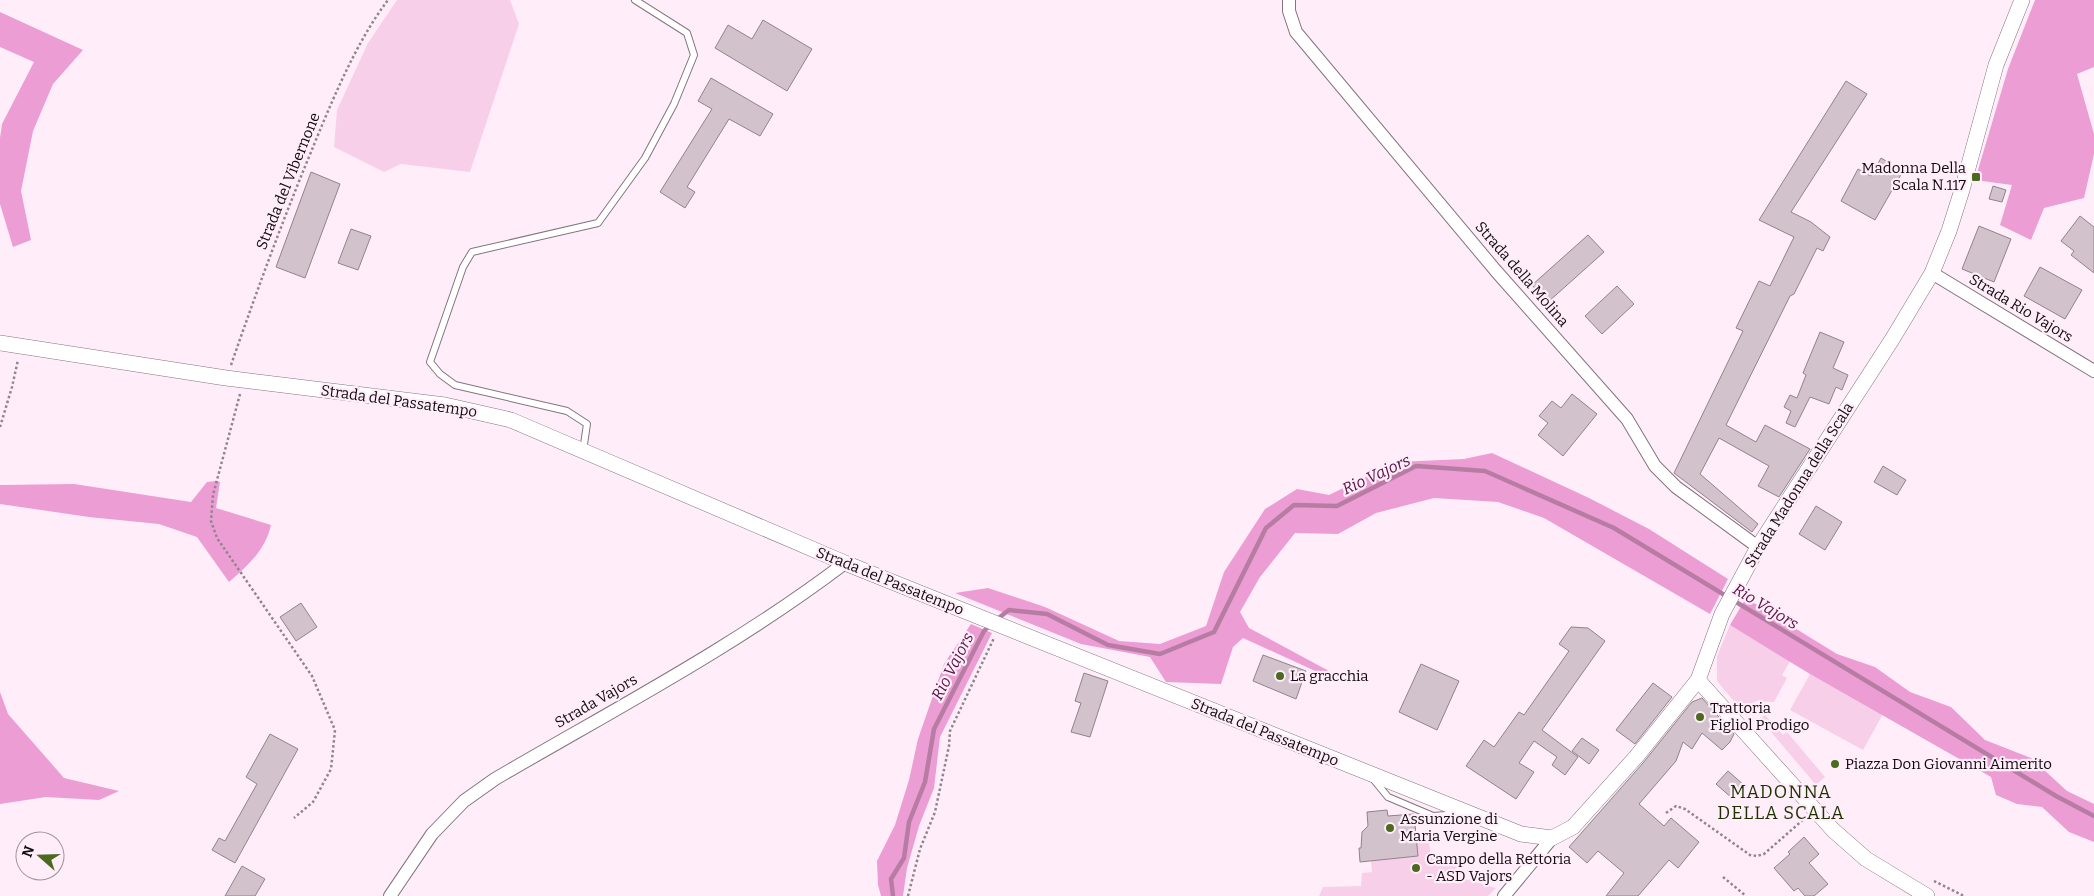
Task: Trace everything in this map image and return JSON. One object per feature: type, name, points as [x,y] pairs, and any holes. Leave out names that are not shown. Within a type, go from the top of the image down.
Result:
[{"type":"street","name":"Strada della Molina","points":[[1290,0],[1289,11],[1296,32],[1496,271],[1627,419],[1655,466],[1676,487],[1758,547]]},
{"type":"street","name":"Strada Madonna della Scala","points":[[1698,680],[1722,614],[1758,547],[1893,338],[1932,274],[1950,231],[1996,65],[2022,0]]},
{"type":"street","name":"Strada Rio Vajors","points":[[1932,274],[2094,371]]},
{"type":"street","name":"Strada del Passatempo","points":[[0,343],[226,378],[445,405],[511,420],[845,563],[1000,626],[1521,834],[1552,838]]},
{"type":"street","name":"Strada Vajors","points":[[390,896],[432,834],[464,801],[495,778],[716,650],[806,592],[845,563]]},
{"type":"street","points":[[1504,896],[1552,838],[1573,827],[1636,758],[1698,680],[1833,830],[1866,860],[1927,896]]},
{"type":"lane","points":[[583,451],[587,424],[567,411],[455,385],[440,374],[430,362],[463,267],[472,252],[598,223],[645,158],[674,104],[694,55],[687,33],[635,0]]},
{"type":"path","name":"Strada del Vibernone","points":[[226,378],[275,240],[329,108],[375,17],[388,0]]},
{"type":"path","points":[[0,427],[12,387],[20,346]]},
{"type":"path","points":[[244,380],[213,495],[211,521],[217,538],[312,676],[335,730],[331,769],[313,802],[294,818]]},
{"type":"path","points":[[908,896],[920,849],[935,812],[949,746],[950,731],[1000,626]]},
{"type":"path","points":[[1666,813],[1676,806],[1685,809],[1750,855],[1757,856],[1764,854],[1815,810]]},
{"type":"path","points":[[1723,878],[1746,896]]},
{"type":"path","points":[[1932,880],[1964,896]]},
{"type":"shaded area","points":[[397,0],[510,0],[519,24],[470,172],[401,164],[384,172],[334,147],[337,110],[368,43]]},
{"type":"shaded area","points":[[2035,0],[2094,0],[2094,67],[2077,74],[2094,134],[2094,154],[2084,198],[2044,208],[2031,240],[2000,225],[2012,185],[1975,180],[2008,69]]},
{"type":"shaded area","points":[[0,12],[83,50],[53,84],[33,131],[21,191],[31,240],[13,247],[0,204],[0,138],[2,124],[34,62],[0,47]]},
{"type":"shaded area","points":[[1492,453],[1589,498],[1649,529],[1728,579],[1710,614],[1544,518],[1498,502],[1434,498],[1376,513],[1338,534],[1295,533],[1260,577],[1240,612],[1249,628],[1342,678],[1335,680],[1243,638],[1233,647],[1221,684],[1166,682],[1150,657],[1081,644],[955,593],[988,588],[1045,607],[1119,641],[1160,644],[1206,626],[1224,572],[1265,509],[1297,489],[1329,495],[1397,462],[1464,459]]},
{"type":"shaded area","points":[[207,482],[220,482],[216,508],[271,525],[260,550],[229,582],[197,537],[159,524],[89,517],[0,504],[0,485],[74,484],[191,502]]},
{"type":"shaded area","points":[[1746,598],[1837,654],[1875,667],[1910,692],[1951,707],[1985,740],[2031,758],[2067,791],[2094,804],[2094,842],[2069,832],[2042,807],[2017,804],[1996,795],[1991,777],[1810,674],[1730,625]]},
{"type":"shaded area","points":[[971,624],[992,633],[940,737],[934,788],[919,826],[907,868],[903,896],[881,896],[878,885],[877,861],[895,825],[909,780],[918,739],[944,664]]},
{"type":"shaded area","points":[[1730,625],[1791,660],[1782,675],[1787,678],[1774,702],[1756,701],[1743,712],[1717,681],[1717,656]]},
{"type":"shaded area","points":[[1810,674],[1883,714],[1863,750],[1790,710]]},
{"type":"shaded area","points":[[0,692],[8,714],[64,778],[119,791],[99,800],[46,797],[0,804]]},
{"type":"shaded area","points":[[1765,715],[1783,735],[1787,732],[1825,777],[1816,785],[1760,719]]},
{"type":"shaded area","name":"Campo della Rettoria - ASD Vajors","points":[[1427,833],[1431,854],[1461,864],[1458,877],[1496,888],[1488,896],[1319,896],[1323,887],[1361,886],[1362,873],[1372,872],[1371,861],[1418,856],[1416,836]]},
{"type":"building","points":[[763,20],[812,49],[787,91],[715,48],[728,25],[752,39]]},
{"type":"building","points":[[711,78],[773,114],[760,136],[729,119],[687,187],[695,192],[685,208],[660,192],[712,109],[698,101]]},
{"type":"building","points":[[1846,81],[1867,94],[1791,212],[1811,222],[1830,237],[1823,251],[1817,248],[1794,294],[1790,296],[1726,425],[1756,442],[1765,425],[1810,449],[1779,497],[1758,486],[1769,466],[1719,438],[1700,474],[1758,524],[1752,532],[1674,473],[1743,331],[1736,328],[1759,281],[1770,286],[1794,237],[1759,220]]},
{"type":"building","points":[[1881,158],[1903,171],[1875,220],[1841,201],[1858,169],[1871,176]]},
{"type":"building","points":[[311,172],[340,184],[305,278],[276,267]]},
{"type":"building","points":[[1993,186],[2006,190],[2002,202],[1989,199]]},
{"type":"building","points":[[2080,216],[2094,227],[2094,273],[2071,255],[2074,251],[2061,241]]},
{"type":"building","points":[[1979,226],[2011,239],[1994,282],[1962,269]]},
{"type":"building","points":[[351,229],[371,236],[358,270],[338,263]]},
{"type":"building","points":[[1588,235],[1604,252],[1547,303],[1532,285]]},
{"type":"building","points":[[2040,267],[2082,290],[2065,319],[2024,296]]},
{"type":"building","points":[[1617,286],[1634,304],[1602,334],[1585,316]]},
{"type":"building","points":[[1820,332],[1844,342],[1833,368],[1848,375],[1842,390],[1836,387],[1829,404],[1810,397],[1795,427],[1786,423],[1791,411],[1784,407],[1790,395],[1797,398],[1806,375],[1803,373]]},
{"type":"building","points":[[1572,394],[1597,414],[1563,456],[1538,435],[1548,423],[1539,416],[1552,401],[1561,408]]},
{"type":"building","points":[[1883,466],[1906,480],[1897,495],[1874,482]]},
{"type":"building","points":[[1816,506],[1842,522],[1825,550],[1799,534]]},
{"type":"building","points":[[301,603],[317,627],[296,641],[280,617]]},
{"type":"building","points":[[1571,627],[1588,628],[1605,641],[1542,730],[1578,757],[1565,775],[1552,765],[1557,757],[1534,741],[1519,763],[1534,772],[1516,799],[1466,766],[1484,740],[1494,747],[1519,712],[1524,715],[1569,651],[1559,644]]},
{"type":"building","name":"La gracchia","points":[[1263,655],[1306,671],[1296,699],[1253,681]]},
{"type":"building","points":[[1421,664],[1459,681],[1437,730],[1399,712]]},
{"type":"building","points":[[1084,673],[1108,681],[1090,737],[1071,732],[1081,703],[1075,701]]},
{"type":"building","points":[[1653,683],[1672,697],[1635,744],[1616,730]]},
{"type":"building","points":[[1702,698],[1734,734],[1730,742],[1722,750],[1702,733],[1692,749],[1683,742],[1676,761],[1639,804],[1664,826],[1671,818],[1699,842],[1678,868],[1669,860],[1638,896],[1606,896],[1624,873],[1598,851],[1587,863],[1569,847],[1643,763],[1692,702]]},
{"type":"building","points":[[270,734],[298,749],[235,863],[212,850],[219,838],[225,841],[257,784],[246,777]]},
{"type":"building","points":[[1582,738],[1599,750],[1589,764],[1572,751]]},
{"type":"building","points":[[1728,771],[1745,786],[1733,799],[1716,784]]},
{"type":"building","name":"Assunzione di Maria Vergine","points":[[1387,810],[1388,816],[1414,814],[1418,856],[1360,862],[1359,848],[1361,848],[1362,832],[1368,826],[1367,812]]},
{"type":"building","points":[[1804,837],[1819,854],[1809,863],[1828,884],[1814,896],[1805,896],[1798,888],[1794,891],[1774,868],[1790,854],[1788,852]]},
{"type":"building","points":[[242,866],[265,879],[255,896],[225,896]]},
{"type":"waterway","name":"Rio Vajors","points":[[996,620],[1009,610],[1047,614],[1108,645],[1160,654],[1214,632],[1266,528],[1294,505],[1337,506],[1416,466],[1485,471],[1614,528],[2056,796],[2094,816]]},
{"type":"waterway","name":"Rio Vajors","points":[[893,896],[891,879],[904,858],[909,822],[925,782],[934,729],[984,631],[990,625]]},
{"type":"place","name":"Madonna Della Scala N.117","points":[[1976,177]]},
{"type":"place","name":"La gracchia","points":[[1280,676]]},
{"type":"place","name":"Trattoria Figliol Prodigo","points":[[1700,717]]},
{"type":"place","name":"Piazza Don Giovanni Aimerito","points":[[1835,764]]},
{"type":"place","name":"Assunzione di Maria Vergine","points":[[1390,828]]},
{"type":"place","name":"Campo della Rettoria - ASD Vajors","points":[[1416,868]]},
{"type":"district","name":"MADONNA DELLA SCALA","points":[[1781,802]]}]
